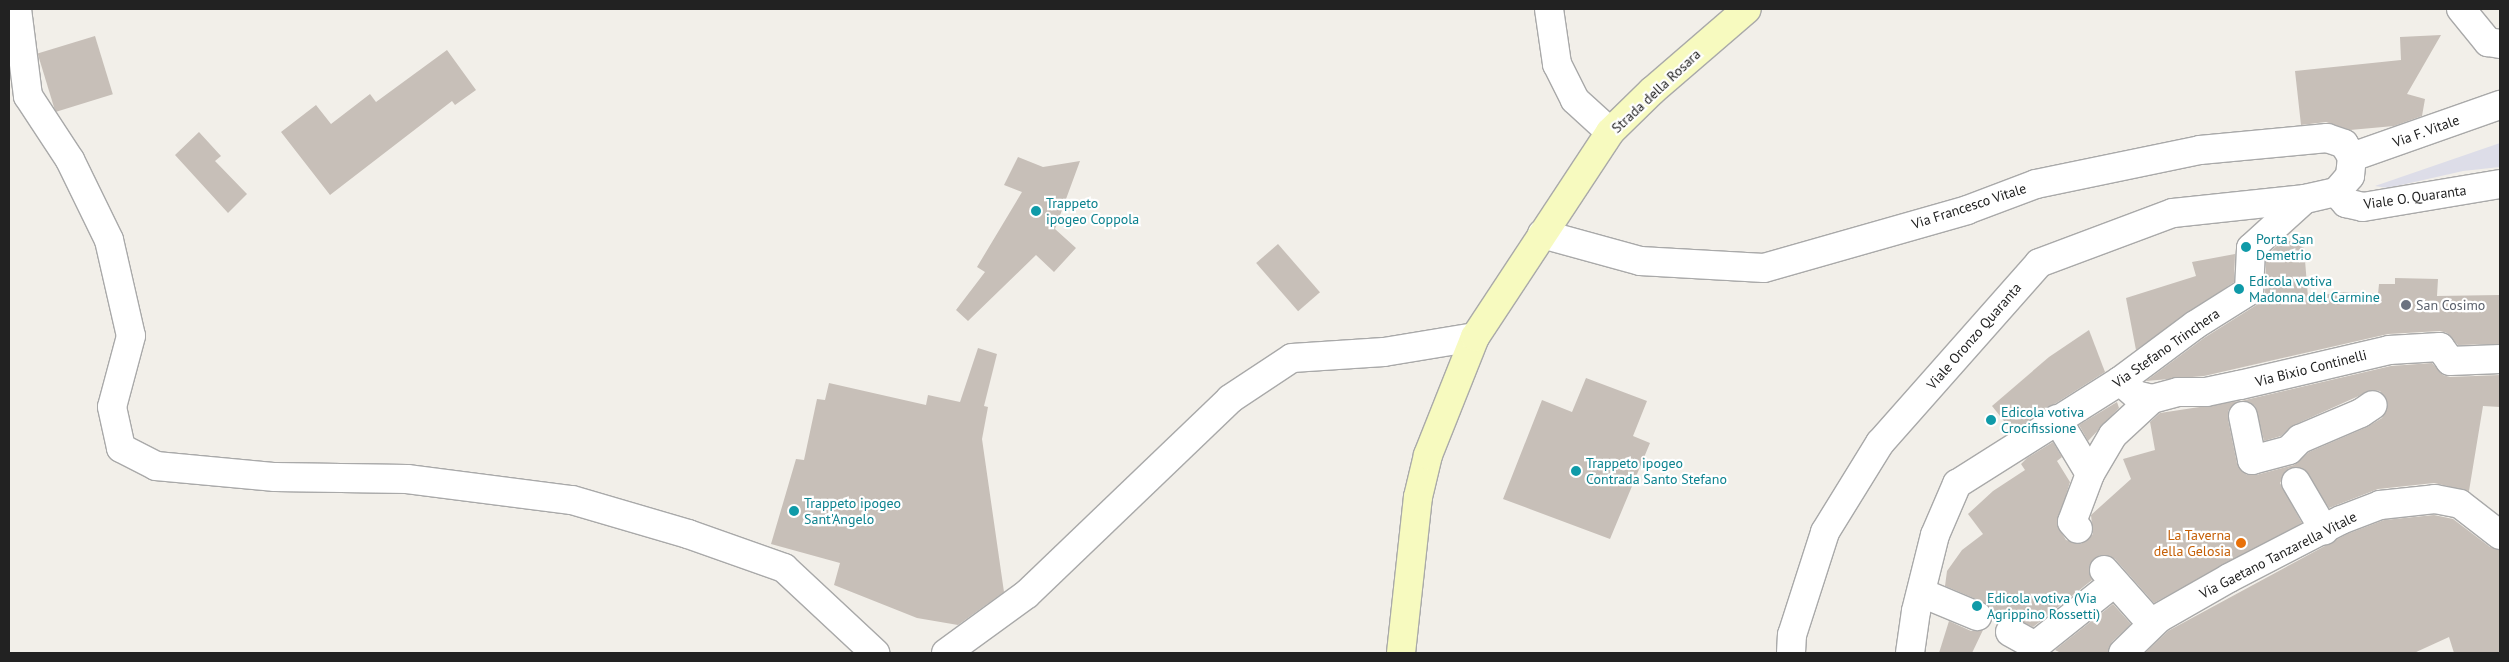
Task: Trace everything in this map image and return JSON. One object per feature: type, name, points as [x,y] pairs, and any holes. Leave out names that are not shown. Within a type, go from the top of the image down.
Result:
[{"type":"street","points":[[17,9],[28,96],[70,160],[109,240],[131,336],[112,407],[121,448],[156,466],[275,477],[407,479],[572,500],[688,534],[784,568],[875,653]]},
{"type":"street","points":[[1549,9],[1557,64],[1575,100],[1610,132]]},
{"type":"street","name":"Strada della Rosara","points":[[1401,653],[1418,497],[1428,455],[1475,337],[1610,132],[1652,92],[1748,9]]},
{"type":"street","points":[[2461,9],[2488,42],[2500,44]]},
{"type":"street","name":"Via F. Vitale","points":[[2352,157],[2500,105]]},
{"type":"street","name":"Via Francesco Vitale","points":[[1542,234],[1640,261],[1764,268],[1967,210],[2036,184],[2200,150],[2327,138],[2344,144],[2352,157]]},
{"type":"street","points":[[2305,199],[2336,192],[2350,176],[2352,157]]},
{"type":"street","name":"Viale O. Quaranta","points":[[2336,192],[2346,203],[2362,207],[2500,184]]},
{"type":"street","name":"Via Stefano Trinchera","points":[[1910,653],[1916,611],[1935,535],[1957,484],[2013,451],[2057,419],[2120,381],[2195,325],[2249,291],[2251,248],[2305,199]]},
{"type":"street","name":"Viale Oronzo Quaranta","points":[[1791,653],[1792,635],[1825,532],[1880,443],[2038,263],[2173,213],[2305,199]]},
{"type":"street","points":[[946,653],[1027,594],[1230,399],[1292,358],[1384,352],[1475,337]]},
{"type":"street","name":"Via Bixio Continelli","points":[[2152,400],[2178,392],[2206,392],[2240,386],[2389,350],[2440,347],[2450,361],[2500,359]]},
{"type":"street","points":[[2120,381],[2136,395],[2152,400]]},
{"type":"street","points":[[2078,529],[2072,522],[2090,474],[2113,435],[2152,400]]},
{"type":"street","points":[[2243,416],[2252,460],[2289,450],[2300,439],[2361,413],[2373,405]]},
{"type":"street","points":[[2057,419],[2090,474]]},
{"type":"street","points":[[2296,482],[2324,530]]},
{"type":"street","name":"Via Gaetano Tanzarella Vitale","points":[[2123,653],[2152,624],[2229,578],[2324,530],[2380,505],[2435,499],[2460,504],[2500,535]]},
{"type":"street","points":[[2010,632],[2035,646],[2109,577],[2152,624]]},
{"type":"street","points":[[1922,593],[1978,616]]},
{"type":"shaded area","points":[[2500,143],[2500,167],[2463,171],[2388,188],[2375,186]]},
{"type":"building","points":[[2441,35],[2407,94],[2425,99],[2422,116],[2394,126],[2350,130],[2326,122],[2301,125],[2295,71],[2401,60],[2400,37]]},
{"type":"building","points":[[95,36],[113,94],[55,112],[38,54]]},
{"type":"building","points":[[447,50],[476,90],[455,105],[452,101],[330,195],[281,132],[316,105],[331,124],[370,94],[376,102]]},
{"type":"building","points":[[199,132],[221,156],[215,161],[247,194],[228,213],[175,155]]},
{"type":"building","name":"Trappeto ipogeo Coppola","points":[[1018,157],[1043,167],[1080,161],[1055,229],[1076,248],[1054,272],[1036,255],[968,321],[956,310],[985,272],[977,267],[1022,192],[1004,185]]},
{"type":"building","points":[[2283,241],[2292,241],[2304,248],[2308,297],[2344,292],[2378,294],[2379,284],[2395,284],[2395,278],[2438,279],[2437,296],[2500,295],[2500,344],[2458,345],[2447,333],[2440,331],[2388,334],[2204,376],[2146,381],[2204,338],[2258,304],[2265,292],[2266,255]]},
{"type":"building","points":[[1278,244],[1320,292],[1298,311],[1256,263]]},
{"type":"building","points":[[2235,254],[2234,282],[2136,350],[2126,298],[2196,276],[2192,262]]},
{"type":"building","points":[[2089,330],[2105,372],[2012,431],[1992,406],[2049,357]]},
{"type":"building","points":[[978,348],[997,354],[984,406],[988,407],[982,439],[1004,592],[958,625],[917,618],[834,585],[840,563],[771,544],[796,459],[804,460],[817,399],[825,400],[829,383],[926,405],[928,395],[960,402]]},
{"type":"building","points":[[2432,363],[2443,375],[2450,377],[2500,375],[2500,407],[2483,406],[2469,491],[2434,483],[2378,489],[2329,508],[2304,469],[2289,468],[2280,483],[2302,523],[2154,603],[2115,559],[2100,555],[2089,566],[2092,580],[2033,627],[2010,616],[2002,616],[1998,621],[1983,602],[1945,586],[1947,571],[1962,550],[1983,534],[1968,514],[1993,491],[2025,470],[2021,464],[2027,458],[2053,442],[2062,457],[2057,461],[2070,482],[2057,525],[2066,540],[2081,544],[2093,534],[2091,515],[2131,479],[2123,459],[2155,450],[2150,422],[2160,413],[2239,401],[2228,411],[2237,463],[2247,475],[2256,475],[2294,465],[2309,452],[2367,427],[2382,418],[2388,404],[2380,391],[2372,390],[2294,425],[2281,436],[2264,441],[2255,406],[2241,401],[2391,366]]},
{"type":"building","name":"Trappeto ipogeo Contrada Santo Stefano","points":[[1586,378],[1647,401],[1633,436],[1650,443],[1610,539],[1503,499],[1542,400],[1572,412]]},
{"type":"building","points":[[2117,402],[2119,408],[2088,441],[2079,425]]},
{"type":"building","points":[[2434,515],[2453,519],[2490,547],[2500,550],[2500,653],[2454,653],[2449,637],[2414,653],[2145,653],[2168,631],[2347,534],[2384,520]]},
{"type":"building","points":[[2113,604],[2131,624],[2112,642],[2108,653],[2061,653],[2055,650]]},
{"type":"building","points":[[1949,621],[1971,631],[1983,630],[1972,653],[1939,653]]},
{"type":"place","name":"Trappeto ipogeo Coppola","points":[[1036,211]]},
{"type":"place","name":"Porta San Demetrio","points":[[2246,247]]},
{"type":"place","name":"Edicola votiva Madonna del Carmine","points":[[2239,289]]},
{"type":"place","name":"San Cosimo","points":[[2406,305]]},
{"type":"place","name":"Edicola votiva Crocifissione","points":[[1991,420]]},
{"type":"place","name":"Trappeto ipogeo Contrada Santo Stefano","points":[[1576,471]]},
{"type":"place","name":"Trappeto ipogeo Sant'Angelo","points":[[794,511]]},
{"type":"place","name":"La Taverna della Gelosia","points":[[2241,543]]},
{"type":"place","name":"Edicola votiva (Via Agrippino Rossetti)","points":[[1977,606]]}]
